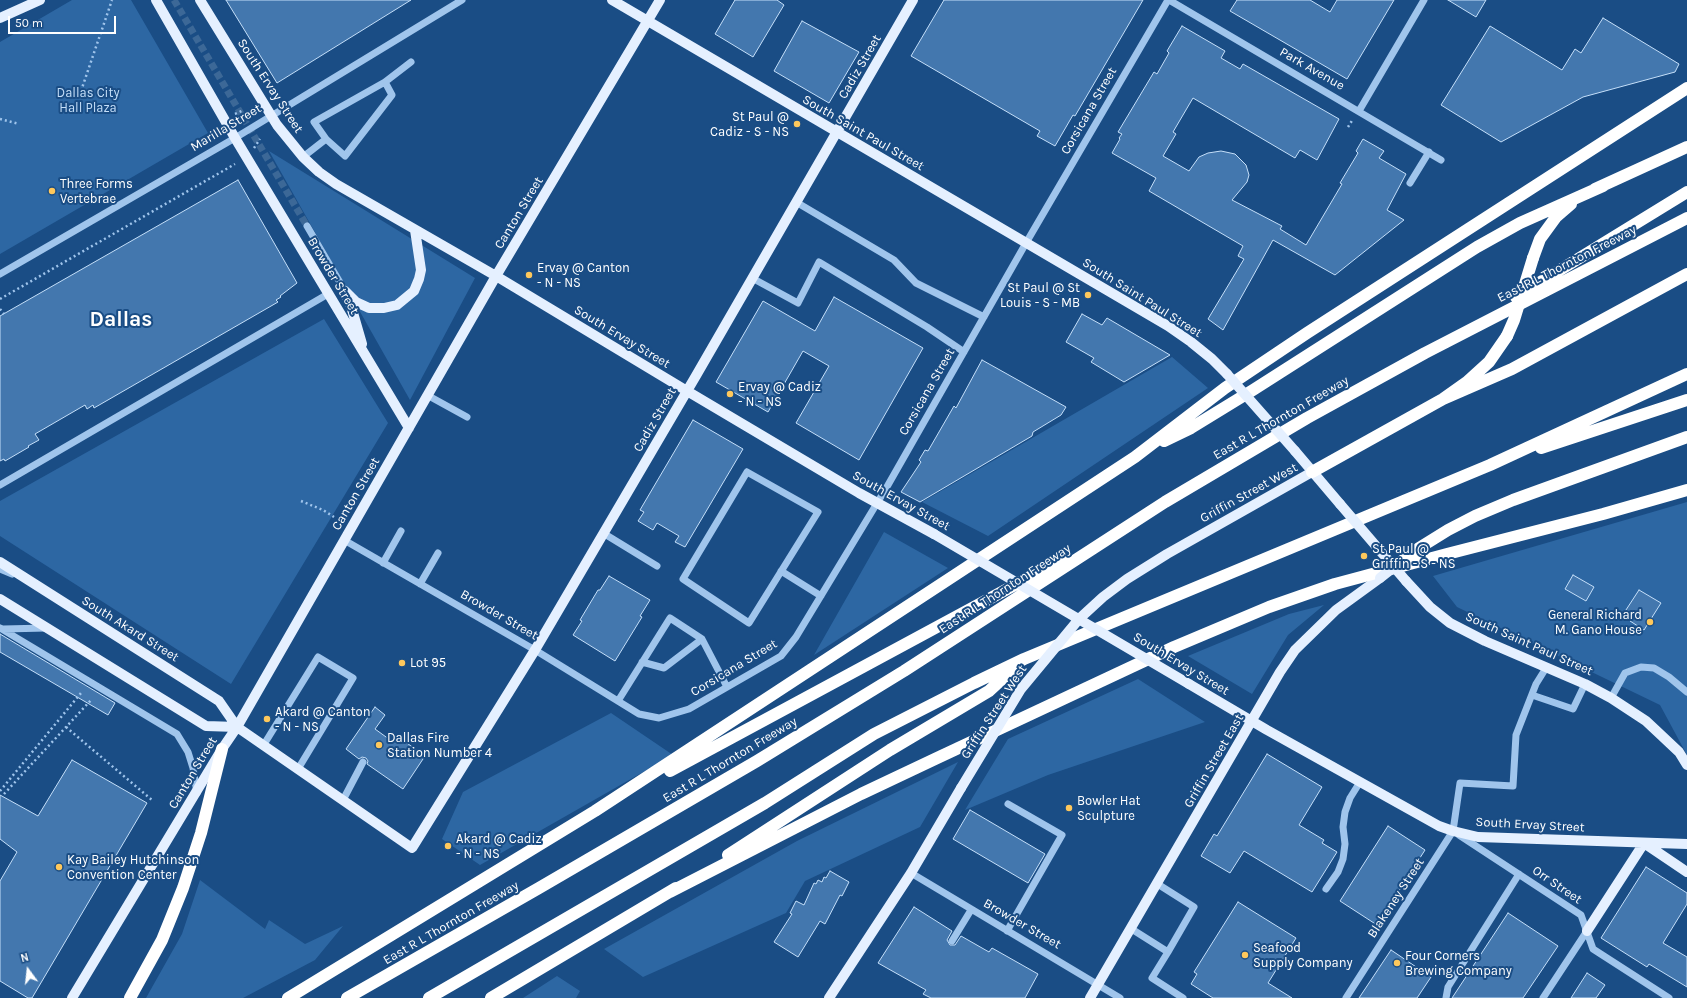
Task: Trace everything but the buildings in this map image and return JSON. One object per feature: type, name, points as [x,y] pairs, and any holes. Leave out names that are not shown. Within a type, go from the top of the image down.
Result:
[{"type":"highway","points":[[288,998],[595,811],[1135,456],[1244,375],[1687,88]]},
{"type":"highway","points":[[1135,456],[1191,428],[1476,247],[1520,223],[1687,147]]},
{"type":"highway","points":[[1443,399],[1467,382],[1489,362],[1507,336],[1514,320],[1540,239],[1556,217],[1572,203],[1603,186]]},
{"type":"highway","points":[[1425,353],[1687,192]]},
{"type":"highway","name":"East R L Thornton Freeway","points":[[347,998],[764,757],[904,671],[1165,502],[1307,418],[1425,353],[1687,218]]},
{"type":"highway","points":[[1312,472],[1443,399],[1512,369],[1687,274]]},
{"type":"highway","points":[[429,998],[765,803],[874,734],[974,683],[1024,659],[1490,465],[1687,374]]},
{"type":"highway","points":[[1490,465],[1687,400]]},
{"type":"highway","points":[[1394,567],[1419,548],[1448,530],[1494,508],[1687,436]]},
{"type":"highway","points":[[670,892],[915,768],[1174,647],[1269,607],[1335,584],[1603,514],[1687,490]]},
{"type":"highway","points":[[595,811],[790,705],[1013,587],[1165,502]]},
{"type":"highway","points":[[491,998],[670,892],[890,750],[989,691],[1024,659]]},
{"type":"highway","points":[[130,998],[162,940],[183,888],[201,833],[222,749]]},
{"type":"main road","points":[[0,18],[28,0]]},
{"type":"main road","points":[[0,18],[40,0]]},
{"type":"main road","name":"Browder Street","points":[[156,0],[235,138],[409,428]]},
{"type":"main road","name":"South Ervay Street","points":[[200,0],[271,116],[303,157],[319,172],[336,184],[496,276],[686,391],[877,503],[934,534],[1252,722],[1439,826],[1453,831],[1478,837],[1687,844]]},
{"type":"main road","name":"South Saint Paul Street","points":[[612,0],[1168,326],[1196,346],[1227,374],[1430,607],[1450,623],[1485,641],[1585,684],[1612,698],[1646,721],[1679,752],[1687,765]]},
{"type":"main road","name":"Canton Street","points":[[72,998],[222,749],[237,727],[496,276],[660,0]]},
{"type":"main road","name":"Cadiz Street","points":[[412,848],[535,650],[913,0]]},
{"type":"main road","points":[[345,291],[356,302],[368,308],[384,308],[397,305],[414,291],[421,270],[415,230]]},
{"type":"main road","points":[[345,291],[351,306],[365,356]]},
{"type":"main road","name":"Griffin Street West","points":[[829,998],[910,873],[1021,689],[1079,619],[1103,597],[1127,579],[1167,554],[1312,472]]},
{"type":"main road","name":"South Akard Street","points":[[0,562],[220,701],[237,727],[412,848]]},
{"type":"main road","name":"Griffin Street East","points":[[1090,998],[1280,672],[1295,650],[1336,610],[1394,567]]},
{"type":"main road","points":[[0,599],[206,726],[237,727]]},
{"type":"main road","points":[[1587,931],[1644,843],[1687,872]]},
{"type":"street","name":"Marilla Street","points":[[0,274],[235,138],[462,0]]},
{"type":"street","name":"Park Avenue","points":[[1169,0],[1359,110],[1441,160]]},
{"type":"street","name":"Corsicana Street","points":[[639,714],[659,718],[689,709],[781,656],[788,649],[877,503],[1026,243],[1169,0]]},
{"type":"street","points":[[1359,110],[1424,0]]},
{"type":"street","points":[[385,82],[392,95],[345,156],[326,139],[314,122],[385,82],[411,62]]},
{"type":"street","points":[[303,157],[326,139]]},
{"type":"street","points":[[1410,183],[1429,152]]},
{"type":"street","points":[[796,202],[894,260],[916,283],[984,317]]},
{"type":"street","points":[[307,226],[345,291]]},
{"type":"street","points":[[752,278],[798,303],[819,262],[927,327],[964,352]]},
{"type":"street","points":[[0,485],[328,294]]},
{"type":"street","points":[[428,395],[467,417]]},
{"type":"street","points":[[748,472],[818,512],[781,571],[749,623],[683,579],[748,472]]},
{"type":"street","points":[[383,563],[401,531]]},
{"type":"street","points":[[603,533],[657,566]]},
{"type":"street","name":"Browder Street","points":[[344,540],[535,650],[639,714]]},
{"type":"street","points":[[420,584],[438,553]]},
{"type":"street","points":[[0,568],[37,586]]},
{"type":"street","points":[[781,571],[821,596]]},
{"type":"street","points":[[618,701],[670,618],[702,639],[727,687]]},
{"type":"street","points":[[0,628],[47,628]]},
{"type":"street","points":[[0,628],[177,734],[188,752],[193,768],[196,793]]},
{"type":"street","points":[[642,662],[664,668],[702,639]]},
{"type":"street","points":[[263,746],[318,657],[353,678],[298,770]]},
{"type":"street","points":[[1612,698],[1625,673],[1641,666],[1654,668],[1670,677],[1687,692]]},
{"type":"street","points":[[1453,831],[1460,783],[1513,786],[1516,735],[1532,695],[1546,668]]},
{"type":"street","points":[[1532,695],[1573,709],[1585,684]]},
{"type":"street","points":[[343,800],[363,762]]},
{"type":"street","points":[[1326,889],[1338,872],[1343,860],[1345,844],[1343,827],[1345,812],[1350,798],[1360,782]]},
{"type":"street","points":[[1007,931],[1062,834],[1008,804]]},
{"type":"street","name":"Orr Street","points":[[1453,831],[1581,915],[1594,949],[1669,998]]},
{"type":"street","name":"Blakeney Street","points":[[1346,998],[1453,831]]},
{"type":"street","name":"Browder Street","points":[[910,873],[1120,998]]},
{"type":"street","points":[[1446,998],[1448,987],[1519,874]]},
{"type":"street","points":[[1156,883],[1194,907],[1152,978],[1183,998]]},
{"type":"street","points":[[952,941],[971,910]]},
{"type":"street","points":[[1130,928],[1168,952]]},
{"type":"street","points":[[1543,998],[1587,931]]},
{"type":"path","points":[[81,91],[112,0]]},
{"type":"path","points":[[232,116],[244,110]]},
{"type":"path","points":[[0,119],[19,124]]},
{"type":"path","points":[[254,149],[260,139]]},
{"type":"path","points":[[0,299],[235,164]]},
{"type":"path","points":[[0,309],[4,314]]},
{"type":"path","points":[[301,501],[323,510],[334,517]]},
{"type":"path","points":[[0,791],[81,693]]},
{"type":"path","points":[[4,794],[92,699]]},
{"type":"path","points":[[66,727],[152,800]]},
{"type":"green space","name":"Dallas City Hall Plaza","points":[[72,0],[131,0],[208,133],[0,254],[0,42]]},
{"type":"green space","points":[[269,151],[475,278],[410,400]]},
{"type":"green space","points":[[324,319],[388,423],[231,684],[0,536],[0,501]]},
{"type":"green space","points":[[1172,357],[1208,388],[988,536],[922,502]]},
{"type":"green space","points":[[1687,502],[1687,755],[1660,705],[1457,607],[1433,576]]},
{"type":"green space","points":[[884,532],[948,568],[814,655]]},
{"type":"green space","points":[[1324,605],[1288,635],[1252,694],[1188,656],[1289,614]]},
{"type":"green space","points":[[1138,679],[1205,722],[1048,775],[965,810],[1008,739]]},
{"type":"green space","points":[[611,713],[673,755],[480,865],[442,839],[463,792]]},
{"type":"green space","points":[[958,762],[920,827],[805,881],[786,913],[643,977],[604,949],[797,841]]},
{"type":"green space","points":[[200,880],[265,929],[269,920],[305,944],[343,926],[315,960],[243,998],[146,998],[182,934]]},
{"type":"green space","points":[[557,976],[580,991],[576,998],[523,998]]},
{"type":"tunnel","points":[[174,0],[307,226]]},
{"type":"place","name":"St Paul @ Cadiz - S - NS","points":[[797,124]]},
{"type":"place","name":"Three Forms Vertebrae","points":[[52,191]]},
{"type":"place","name":"Ervay @ Canton - N - NS","points":[[529,275]]},
{"type":"place","name":"St Paul @ St Louis - S - MB","points":[[1088,295]]},
{"type":"place","name":"Ervay @ Cadiz - N - NS","points":[[730,394]]},
{"type":"place","name":"St Paul @ Griffin - S - NS","points":[[1364,556]]},
{"type":"place","name":"General Richard M. Gano House","points":[[1650,622]]},
{"type":"place","name":"Lot 95","points":[[402,663]]},
{"type":"place","name":"Akard @ Canton - N - NS","points":[[267,719]]},
{"type":"place","name":"Dallas Fire Station Number 4","points":[[379,745]]},
{"type":"place","name":"Bowler Hat Sculpture","points":[[1069,808]]},
{"type":"place","name":"Akard @ Cadiz - N - NS","points":[[448,846]]},
{"type":"place","name":"Kay Bailey Hutchinson Convention Center","points":[[59,867]]},
{"type":"place","name":"Seafood Supply Company","points":[[1245,955]]},
{"type":"place","name":"Four Corners Brewing Company","points":[[1397,963]]},
{"type":"district","name":"Dallas","points":[[121,320]]}]
